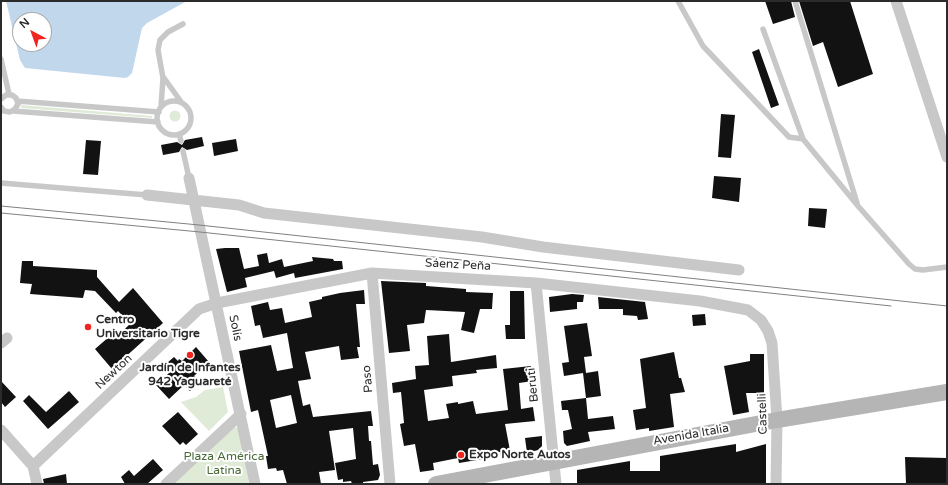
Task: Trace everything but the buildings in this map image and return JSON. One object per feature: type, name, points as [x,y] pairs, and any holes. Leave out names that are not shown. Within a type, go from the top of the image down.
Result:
[{"type":"street","points":[[896,1],[947,157]]},
{"type":"street","name":"Solís","points":[[189,178],[255,484]]},
{"type":"street","points":[[147,195],[240,205],[264,213],[739,270]]},
{"type":"street","name":"Sáenz Peña","points":[[217,303],[372,273],[536,283],[700,300],[748,310],[761,320],[772,343]]},
{"type":"street","name":"Paso","points":[[372,273],[390,484]]},
{"type":"street","name":"Beruti","points":[[536,283],[556,484]]},
{"type":"street","name":"Newton","points":[[33,466],[199,309],[217,303]]},
{"type":"street","name":"Castelli","points":[[772,343],[777,420],[776,484]]},
{"type":"street","name":"Avenida Italia","points":[[436,484],[554,460],[777,420],[947,392]]},
{"type":"street","points":[[166,484],[241,414]]},
{"type":"street","points":[[1,430],[33,466],[37,484]]},
{"type":"lane","points":[[678,1],[696,36],[707,52],[789,137],[803,139]]},
{"type":"lane","points":[[795,1],[858,206]]},
{"type":"lane","points":[[163,78],[190,111],[190,122],[184,132],[179,134],[168,134],[160,127],[158,122],[163,78],[158,50],[160,40],[168,32],[183,24]]},
{"type":"lane","points":[[763,29],[803,139],[858,206],[915,269],[923,270],[947,267]]},
{"type":"lane","points":[[1,59],[9,94]]},
{"type":"lane","points":[[1,98],[9,94]]},
{"type":"lane","points":[[9,94],[14,96],[17,101],[17,107],[13,111]]},
{"type":"lane","points":[[17,101],[160,110],[170,102],[182,103]]},
{"type":"lane","points":[[1,109],[7,112],[13,111],[158,122]]},
{"type":"lane","points":[[179,134],[181,141]]},
{"type":"lane","points":[[183,151],[189,178]]},
{"type":"lane","points":[[1,182],[147,195]]},
{"type":"green space","points":[[21,105],[152,116],[152,118],[21,108]]},
{"type":"green space","points":[[175,110],[179,112],[181,116],[179,120],[175,122],[171,120],[169,116],[171,112]]},
{"type":"green space","points":[[223,387],[228,412],[209,431],[181,402],[196,397],[205,390]]},
{"type":"green space","name":"Plaza América Latina","points":[[234,427],[239,428],[249,484],[173,484]]},
{"type":"water","points":[[6,1],[187,1],[147,23],[142,28],[132,73],[128,77],[125,78],[25,68],[20,60],[18,52],[52,52],[52,12],[12,12],[12,26]]},
{"type":"tram line","points":[[1,206],[199,225],[947,306]]},
{"type":"tram line","points":[[1,213],[200,232],[891,306]]},
{"type":"place","name":"Centro Universitario Tigre","points":[[88,327]]},
{"type":"place","name":"Jardín de Infantes 942 Yaguareté","points":[[190,355]]},
{"type":"place","name":"Expo Norte Autos","points":[[461,455]]}]
